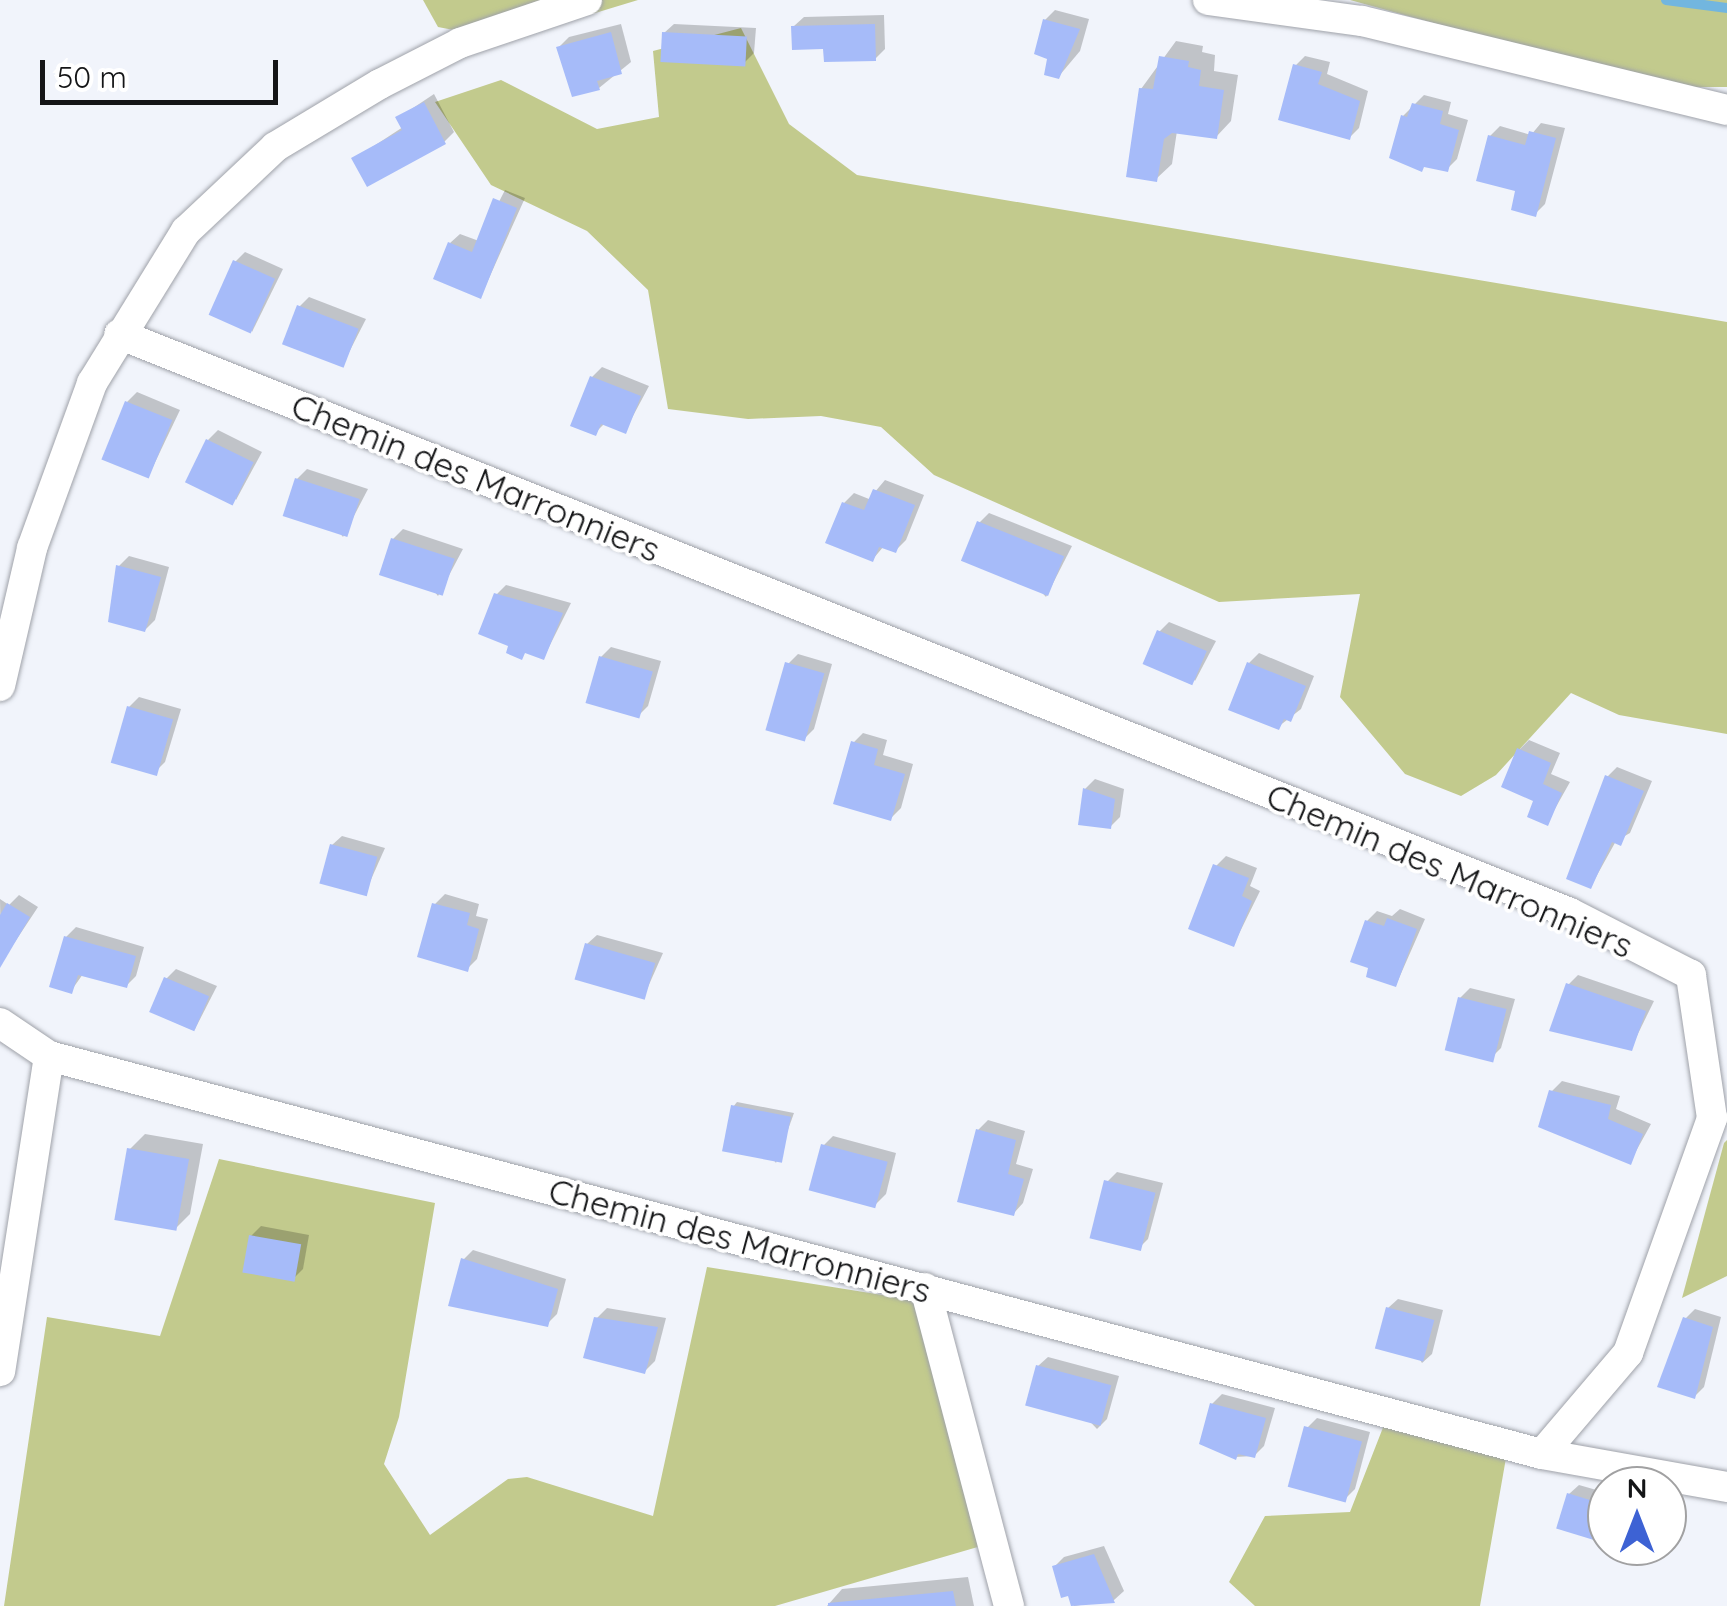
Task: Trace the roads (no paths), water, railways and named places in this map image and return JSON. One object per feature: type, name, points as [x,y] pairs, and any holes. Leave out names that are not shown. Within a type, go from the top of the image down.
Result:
[{"type":"street","points":[[0,686],[32,548],[92,383],[186,231],[275,147],[460,43],[588,0]]},
{"type":"street","points":[[1208,0],[1362,21],[1727,110]]},
{"type":"street","name":"Chemin des Marronniers","points":[[0,1023],[50,1056],[1542,1454],[1628,1353],[1712,1118],[1691,975],[1551,906],[119,334]]},
{"type":"street","points":[[0,1371],[50,1056]]},
{"type":"street","points":[[926,1288],[1009,1606]]},
{"type":"street","points":[[1542,1454],[1727,1486]]},
{"type":"waterway","points":[[1666,0],[1727,8]]}]
